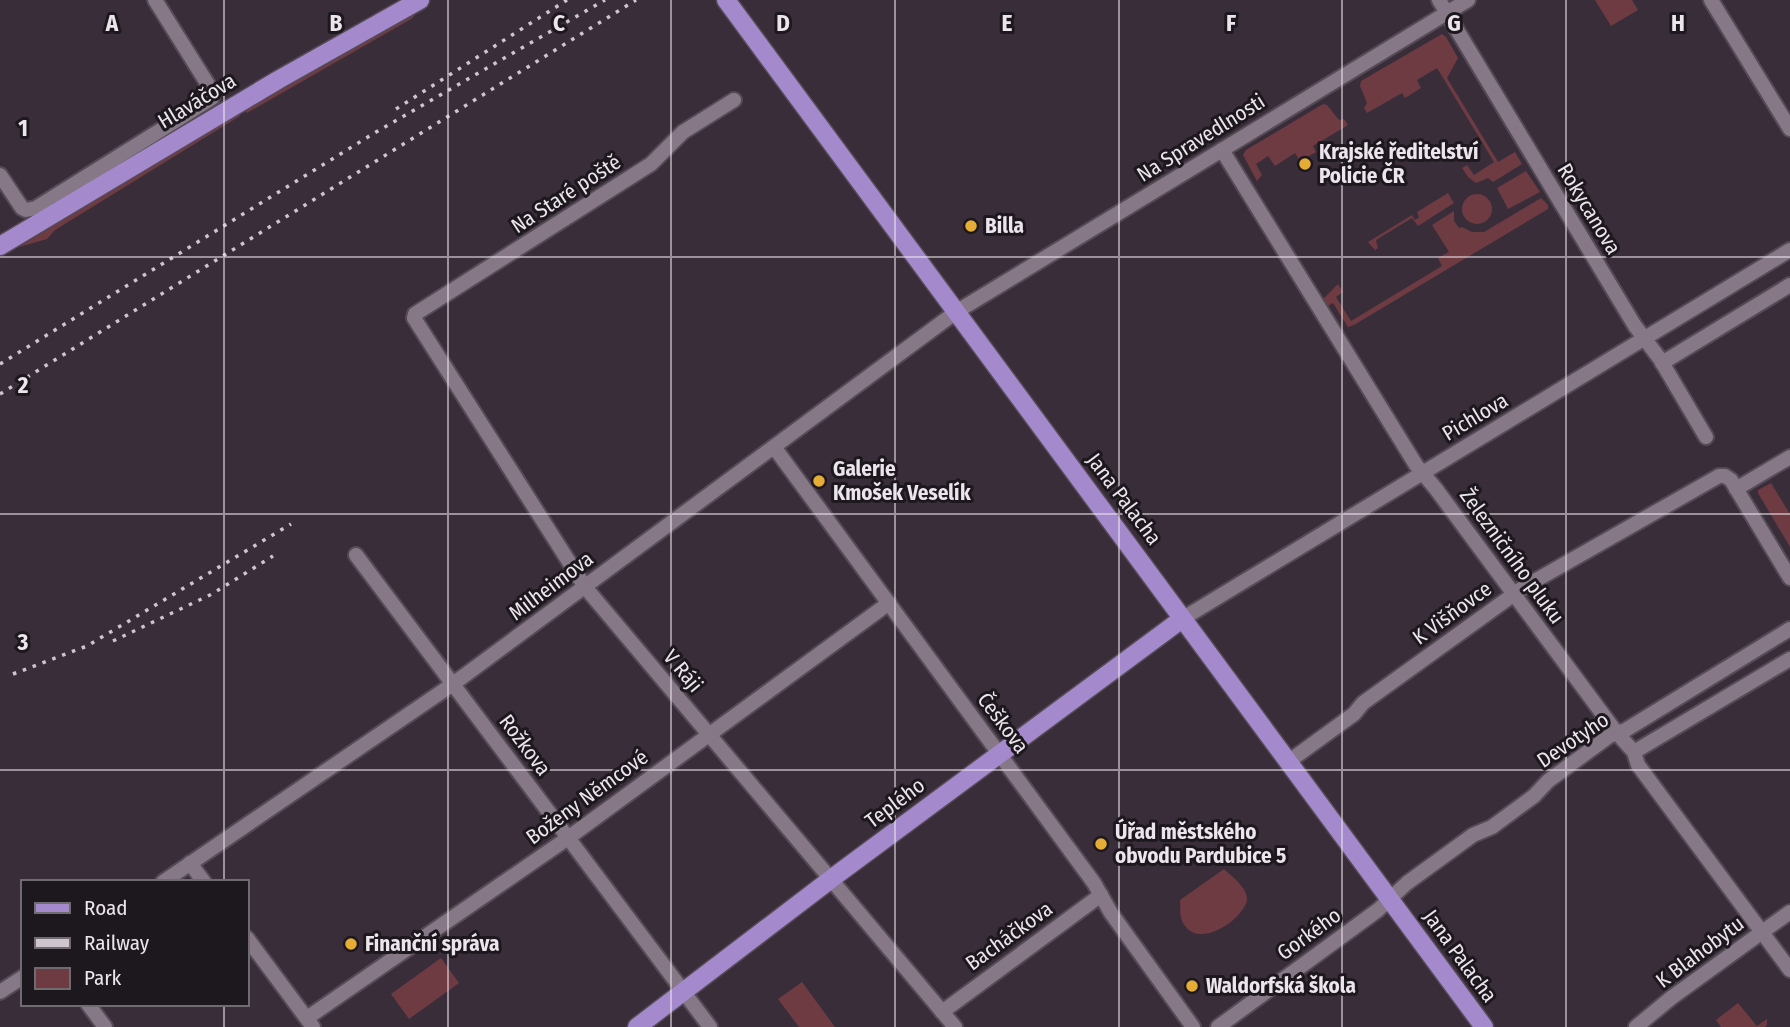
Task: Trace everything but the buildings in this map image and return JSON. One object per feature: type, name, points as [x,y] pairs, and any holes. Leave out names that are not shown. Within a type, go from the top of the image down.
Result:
[{"type":"main road","name":"Hlaváčova","points":[[0,246],[237,103],[420,0]]},
{"type":"main road","name":"Jana Palacha","points":[[726,0],[1484,1027]]},
{"type":"main road","name":"Teplého","points":[[637,1027],[831,879],[1182,619]]},
{"type":"street","name":"Hlaváčova","points":[[0,175],[26,210],[41,205],[213,96],[155,0]]},
{"type":"street","name":"Na Spravedlnosti","points":[[956,312],[1222,150],[1443,7],[1468,0]]},
{"type":"street","points":[[1711,0],[1790,129]]},
{"type":"street","name":"Rokycanova","points":[[1443,7],[1706,437]]},
{"type":"street","name":"Na Staré poště","points":[[414,316],[651,164],[683,132],[734,100]]},
{"type":"street","name":"Železničního pluku","points":[[1222,150],[1422,473],[1614,730],[1634,752],[1638,765],[1790,971]]},
{"type":"street","name":"Pichlova","points":[[1182,619],[1790,250]]},
{"type":"street","points":[[1662,363],[1790,285]]},
{"type":"street","name":"Milheimova","points":[[166,880],[453,684],[956,312]]},
{"type":"street","name":"V Ráji","points":[[414,316],[585,587],[956,1027]]},
{"type":"street","name":"Češkova","points":[[774,447],[1094,883],[1193,1027]]},
{"type":"street","points":[[1790,457],[1736,489],[1790,578]]},
{"type":"street","name":"K Višňovce","points":[[1288,762],[1356,712],[1363,702],[1513,595],[1709,480],[1725,476],[1736,489]]},
{"type":"street","name":"Rožkova","points":[[356,555],[710,1027]]},
{"type":"street","name":"Boženy Němcové","points":[[248,940],[310,1023],[888,603]]},
{"type":"street","name":"Devotyho","points":[[1390,899],[1407,883],[1473,835],[1492,827],[1534,796],[1548,781],[1614,730],[1624,731],[1790,629]]},
{"type":"street","points":[[1634,752],[1790,659]]},
{"type":"street","points":[[190,863],[203,880]]},
{"type":"street","name":"Bacháčkova","points":[[943,1012],[1101,895]]},
{"type":"street","name":"Gorkého","points":[[1218,1027],[1390,899]]},
{"type":"street","name":"K Blahobytu","points":[[1636,1027],[1671,998],[1790,912]]},
{"type":"street","points":[[0,992],[21,978]]},
{"type":"street","points":[[89,1006],[105,1027]]},
{"type":"green space","points":[[1595,0],[1632,0],[1638,10],[1611,26]]},
{"type":"green space","points":[[411,14],[414,15],[413,18],[247,113],[244,108]]},
{"type":"green space","points":[[1442,34],[1458,58],[1447,78],[1498,162],[1515,152],[1522,164],[1493,182],[1488,178],[1476,183],[1462,168],[1467,165],[1474,175],[1494,162],[1437,68],[1417,80],[1421,88],[1405,98],[1402,93],[1367,113],[1364,108],[1367,103],[1360,86],[1361,81]]},
{"type":"green space","points":[[1323,104],[1348,125],[1313,146],[1316,152],[1300,161],[1295,153],[1275,166],[1268,156],[1256,164],[1262,175],[1257,181],[1243,155],[1246,150]]},
{"type":"green space","points":[[238,112],[240,116],[55,230],[47,239],[19,247]]},
{"type":"green space","points":[[1526,171],[1540,192],[1508,209],[1497,188]]},
{"type":"green space","points":[[1448,193],[1454,203],[1418,226],[1412,218],[1376,240],[1378,248],[1375,250],[1368,242],[1412,215],[1415,220],[1419,217],[1417,212]]},
{"type":"green space","points":[[1477,194],[1487,199],[1492,209],[1487,219],[1477,224],[1467,219],[1462,209],[1467,199]]},
{"type":"green space","points":[[1541,198],[1548,205],[1548,209],[1354,325],[1348,327],[1333,303],[1326,307],[1322,302],[1338,284],[1343,292],[1336,297],[1351,321],[1442,266],[1438,258],[1449,252],[1432,225],[1454,211],[1454,221],[1459,228],[1484,232]]},
{"type":"green space","points":[[1771,483],[1790,514],[1790,547],[1758,493],[1758,490]]},
{"type":"green space","points":[[1224,869],[1244,889],[1247,898],[1245,905],[1232,921],[1210,933],[1199,934],[1189,930],[1181,918],[1180,900]]},
{"type":"green space","points":[[441,958],[459,983],[409,1019],[391,994]]},
{"type":"green space","points":[[802,982],[835,1027],[799,1027],[778,999]]},
{"type":"green space","points":[[1738,1003],[1757,1026],[1767,1019],[1767,1025],[1765,1027],[1721,1027],[1716,1020]]},
{"type":"railway","points":[[396,109],[567,0]]},
{"type":"railway","points":[[0,364],[376,132],[605,0]]},
{"type":"railway","points":[[0,394],[636,0]]},
{"type":"railway","points":[[13,674],[87,646],[291,524]]},
{"type":"railway","points":[[113,641],[212,594],[273,556]]},
{"type":"place","name":"Krajské ředitelství Policie ČR","points":[[1305,164]]},
{"type":"place","name":"Billa","points":[[971,226]]},
{"type":"place","name":"Galerie Kmošek Veselík","points":[[819,481]]},
{"type":"place","name":"Úřad městského obvodu Pardubice 5","points":[[1101,844]]},
{"type":"place","name":"Finanční správa","points":[[351,944]]},
{"type":"place","name":"Waldorfská škola","points":[[1192,986]]}]
